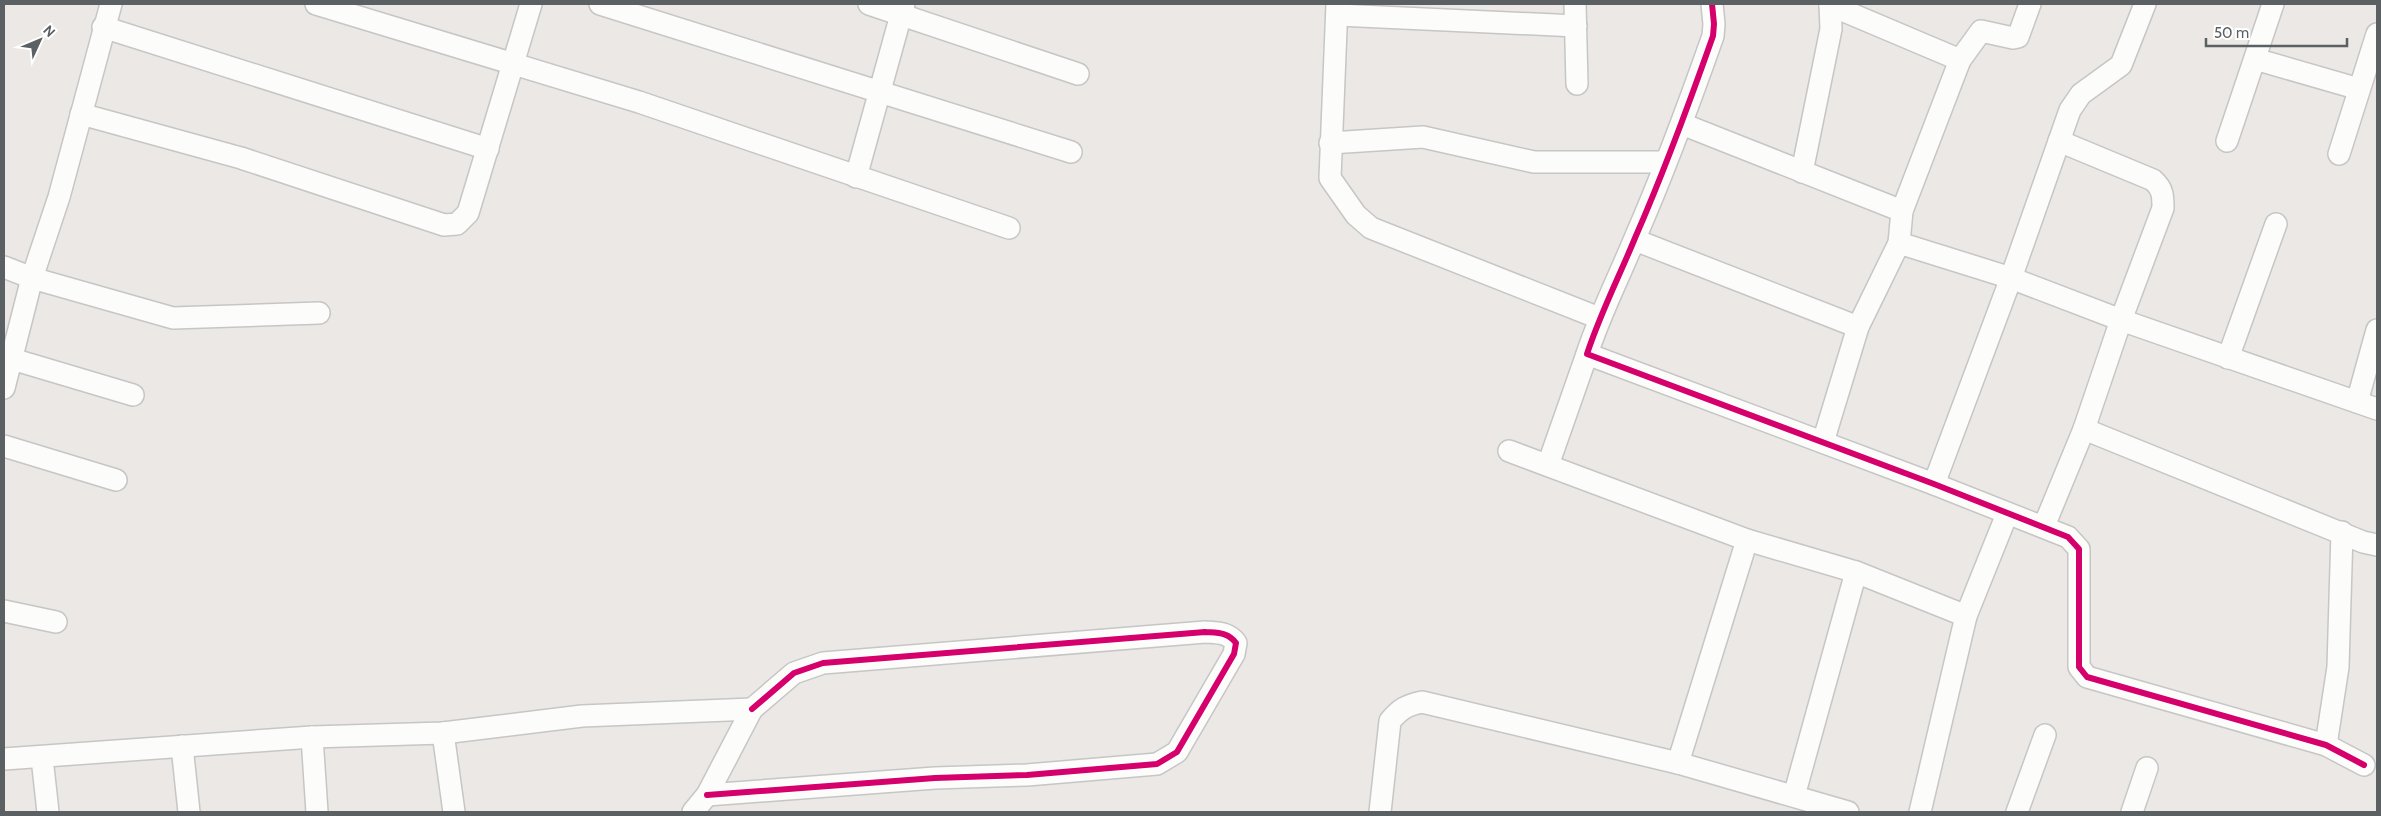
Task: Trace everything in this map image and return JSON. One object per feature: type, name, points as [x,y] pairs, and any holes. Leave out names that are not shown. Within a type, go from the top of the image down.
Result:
[{"type":"street","points":[[4,388],[32,278],[59,197],[103,27],[111,4]]},
{"type":"street","points":[[316,4],[639,102],[1009,228]]},
{"type":"street","points":[[81,114],[241,158],[444,225],[457,224],[468,214],[531,4]]},
{"type":"street","points":[[600,4],[1071,152]]},
{"type":"street","points":[[869,4],[902,9],[1078,74]]},
{"type":"street","points":[[1575,4],[1577,84]]},
{"type":"street","points":[[1548,465],[1599,318],[1635,240],[1682,124],[1713,36],[1712,4]]},
{"type":"street","points":[[1802,172],[1831,29],[1830,4],[1960,60]]},
{"type":"street","points":[[1823,442],[1858,327],[1899,242],[1902,211],[1960,60],[1981,31],[2013,38],[2018,36],[2030,4]]},
{"type":"street","points":[[1934,484],[2074,102],[2080,94],[2121,65],[2145,4]]},
{"type":"street","points":[[2227,141],[2273,4]]},
{"type":"street","points":[[856,177],[902,9]]},
{"type":"street","points":[[1576,26],[1338,10],[1330,143],[1330,178],[1356,215],[1371,228],[1599,318]]},
{"type":"street","points":[[103,27],[488,149]]},
{"type":"street","points":[[2338,154],[2377,34]]},
{"type":"street","points":[[2256,58],[2359,89]]},
{"type":"street","points":[[1682,124],[1902,211]]},
{"type":"street","points":[[1330,143],[1423,137],[1534,162],[1666,162]]},
{"type":"street","points":[[2044,526],[2084,429],[2121,320],[2163,208],[2163,194],[2160,186],[2154,180],[2059,141]]},
{"type":"street","points":[[2228,358],[2276,224]]},
{"type":"street","points":[[1635,240],[1858,327]]},
{"type":"street","points":[[1899,242],[2011,278],[2121,320],[2377,409]]},
{"type":"street","points":[[4,267],[32,278],[173,318],[319,313]]},
{"type":"street","points":[[2357,402],[2377,330]]},
{"type":"street","points":[[1586,354],[1934,484],[2068,537],[2080,549],[2079,667],[2087,677],[2326,745],[2364,765]]},
{"type":"street","points":[[12,359],[133,395]]},
{"type":"street","points":[[2084,429],[2363,542],[2377,545]]},
{"type":"street","points":[[4,446],[116,480]]},
{"type":"street","points":[[1509,451],[1747,540],[1856,572],[1966,616]]},
{"type":"street","points":[[1920,812],[1966,616],[2007,514]]},
{"type":"street","points":[[2326,745],[2338,667],[2342,532]]},
{"type":"street","points":[[1678,763],[1747,540]]},
{"type":"street","points":[[1794,796],[1856,572]]},
{"type":"street","points":[[4,611],[56,622]]},
{"type":"street","points":[[693,812],[707,795],[752,709],[794,673],[823,663],[1205,632],[1223,633],[1232,637],[1236,643],[1234,654],[1177,752],[1157,764],[1027,775],[935,778],[707,795]]},
{"type":"street","points":[[1380,812],[1390,721],[1398,711],[1408,704],[1422,702],[1678,763],[1848,812]]},
{"type":"street","points":[[4,760],[312,737],[443,733],[582,716],[752,709]]},
{"type":"street","points":[[443,733],[454,812]]},
{"type":"street","points":[[2017,812],[2045,735]]},
{"type":"street","points":[[312,737],[317,812]]},
{"type":"street","points":[[182,746],[189,812]]},
{"type":"street","points":[[42,758],[48,812]]},
{"type":"street","points":[[2132,812],[2147,768]]},
{"type":"cycle path","points":[[1712,4],[1713,36],[1676,138],[1587,354],[1934,484],[2068,537],[2079,549],[2079,667],[2087,677],[2326,745],[2364,765]]},
{"type":"cycle path","points":[[707,795],[935,778],[1027,775],[1157,764],[1177,752],[1234,654],[1236,643],[1226,635],[1205,632],[823,663],[794,673],[752,709]]}]
